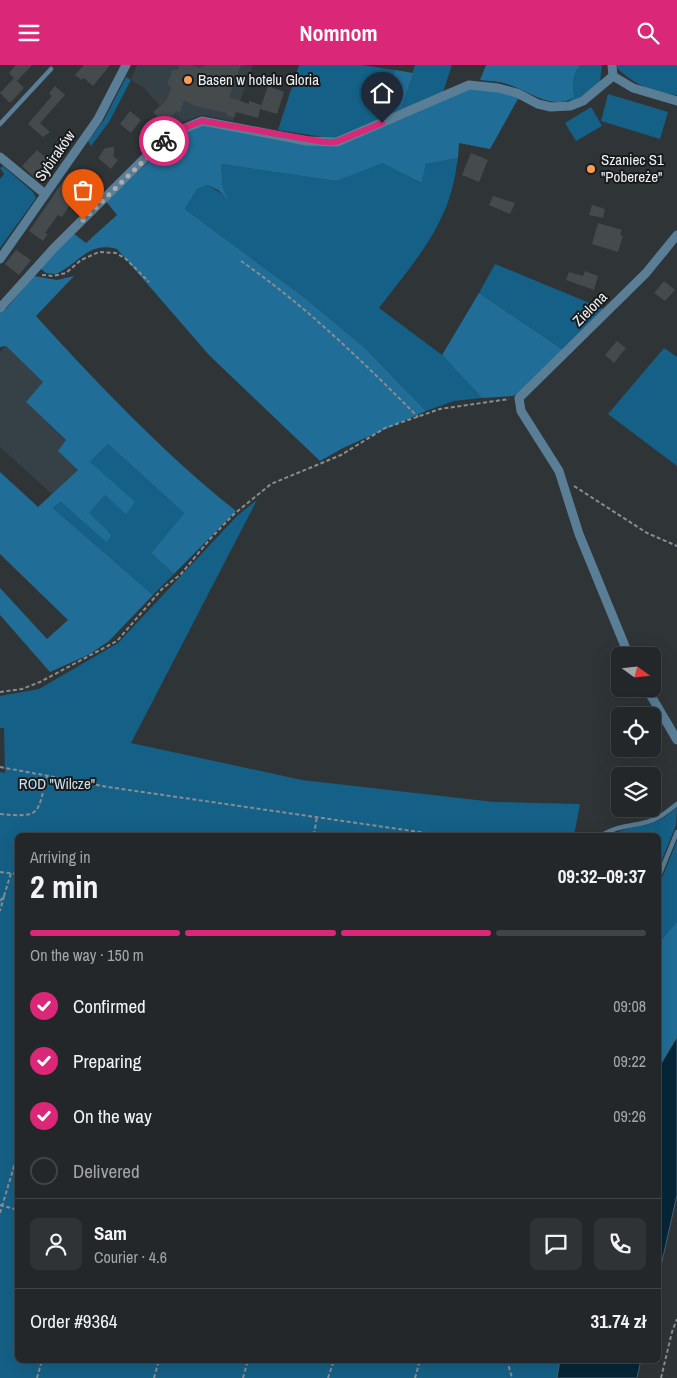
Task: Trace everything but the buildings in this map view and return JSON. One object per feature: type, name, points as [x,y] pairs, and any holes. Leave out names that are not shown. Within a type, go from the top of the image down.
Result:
[{"type":"street","name":"Sybiraków","points":[[0,259],[98,119],[126,65]]},
{"type":"street","points":[[612,65],[613,76]]},
{"type":"street","points":[[613,76],[633,88],[677,101]]},
{"type":"street","points":[[0,308],[35,269],[157,146],[174,133],[202,121],[307,141],[336,142],[469,85],[498,88],[518,93],[538,104],[551,107],[570,106],[583,101],[613,76]]},
{"type":"street","points":[[0,157],[45,194]]},
{"type":"street","name":"Zielona","points":[[519,398],[646,273],[677,235]]},
{"type":"street","points":[[519,398],[521,411],[562,478],[579,534],[625,647]]},
{"type":"street","points":[[652,697],[677,741]]},
{"type":"lane","points":[[0,124],[51,69]]},
{"type":"lane","points":[[606,833],[620,826],[648,822],[660,817],[677,804]]},
{"type":"lane","points":[[661,871],[677,832]]},
{"type":"path","points":[[35,269],[41,275],[53,277],[66,273],[81,260],[98,252],[116,253],[126,259],[150,282]]},
{"type":"path","points":[[241,261],[272,282],[339,339],[418,417]]},
{"type":"path","points":[[0,692],[22,689],[40,682],[117,641],[162,589],[181,574],[216,533],[270,484],[341,455],[385,428],[440,409],[519,398]]},
{"type":"path","points":[[562,478],[647,533],[677,547]]},
{"type":"path","points":[[0,767],[108,787],[426,833]]},
{"type":"path","points":[[0,814],[27,817],[34,813],[39,805],[47,776]]},
{"type":"path","points":[[314,833],[317,817]]},
{"type":"path","points":[[0,872],[15,874]]},
{"type":"path","points":[[0,911],[11,873]]},
{"type":"path","points":[[0,901],[4,896]]},
{"type":"path","points":[[0,1213],[15,1162]]},
{"type":"path","points":[[1,1205],[15,1209]]},
{"type":"path","points":[[661,1378],[672,1331],[677,1319]]},
{"type":"path","points":[[37,1378],[41,1363]]},
{"type":"path","points":[[154,1378],[159,1363]]},
{"type":"path","points":[[243,1378],[247,1363]]},
{"type":"path","points":[[328,1378],[333,1363]]},
{"type":"path","points":[[415,1378],[419,1363]]},
{"type":"path","points":[[508,1363],[512,1378]]},
{"type":"shaded area","points":[[137,65],[253,65],[233,121],[202,115],[176,124],[144,88],[131,80]]},
{"type":"shaded area","points":[[486,65],[581,65],[573,84],[574,97],[558,102],[540,98],[504,83],[480,80]]},
{"type":"shaded area","points":[[395,70],[413,73],[402,107],[383,117],[385,96]]},
{"type":"shaded area","points":[[464,88],[484,88],[519,97],[490,149],[459,143],[458,158],[426,164],[421,183],[383,163],[336,181],[221,164],[223,188],[229,200],[218,190],[208,185],[197,189],[185,209],[305,298],[364,347],[426,411],[343,448],[320,461],[209,355],[117,249],[107,247],[91,250],[56,274],[46,273],[40,268],[73,233],[86,243],[117,215],[105,200],[184,131],[203,124],[318,145]]},
{"type":"shaded area","points":[[34,276],[57,280],[74,276],[36,316],[157,442],[236,511],[174,574],[151,553],[184,513],[108,444],[90,462],[135,502],[126,514],[105,495],[89,513],[112,535],[106,542],[61,502],[53,508],[153,595],[109,641],[90,654],[50,672],[0,615],[0,588],[47,639],[68,620],[0,554],[0,472],[38,507],[78,470],[58,451],[66,440],[26,402],[43,382],[6,346],[0,347],[0,312],[7,308]]},
{"type":"shaded area","points":[[479,293],[565,351],[524,390],[513,396],[482,398],[442,355]]},
{"type":"shaded area","points":[[6,346],[43,382],[26,402],[66,441],[78,470],[52,494],[0,447],[0,352]]},
{"type":"shaded area","points":[[677,922],[677,1037],[661,1064],[661,1021],[661,940]]},
{"type":"shaded area","points":[[677,1037],[677,1195],[661,1266],[661,1064]]},
{"type":"shaded area","points":[[560,1363],[640,1363],[637,1378],[557,1378]]},
{"type":"green space","points":[[299,65],[362,65],[395,70],[385,96],[402,107],[415,65],[452,65],[443,92],[338,137],[330,138],[278,130]]},
{"type":"green space","points":[[581,65],[602,65],[600,82],[577,100],[568,101],[574,97],[573,84]]},
{"type":"green space","points":[[617,65],[677,65],[677,95],[652,90],[637,83],[617,68]]},
{"type":"green space","points":[[126,77],[131,80],[109,122],[91,146],[88,141],[104,120]]},
{"type":"green space","points":[[608,94],[668,112],[660,139],[601,121]]},
{"type":"green space","points":[[591,107],[602,126],[576,141],[565,123]]},
{"type":"green space","points":[[458,158],[447,206],[439,222],[422,252],[379,308],[442,355],[482,398],[454,401],[426,411],[364,347],[305,298],[185,209],[197,189],[208,185],[228,198],[223,188],[221,164],[336,181],[383,162],[420,183],[426,164]]},
{"type":"green space","points":[[3,166],[33,192],[36,198],[0,248],[0,179],[4,174],[0,168]]},
{"type":"green space","points":[[495,264],[604,309],[565,351],[479,293]]},
{"type":"green space","points":[[664,348],[677,357],[677,466],[608,414]]},
{"type":"green space","points":[[108,444],[184,513],[151,553],[174,574],[153,595],[53,508],[61,502],[105,541],[112,535],[88,513],[105,495],[90,462]]},
{"type":"green space","name":"ROD \"Wilcze\"","points":[[257,500],[131,743],[302,780],[494,802],[580,804],[574,833],[15,833],[15,1363],[560,1363],[557,1378],[0,1378],[0,772],[5,773],[4,728],[0,728],[0,696],[39,689],[118,643],[237,516]]},
{"type":"green space","points":[[677,807],[676,825],[661,862],[661,833],[616,833],[652,823],[668,815]]},
{"type":"green space","points":[[677,841],[677,922],[661,940],[661,880]]},
{"type":"way so far","points":[[83,220],[164,141]]},
{"type":"place","name":"Basen w hotelu Gloria","points":[[188,80]]},
{"type":"place","name":"Szaniec S1 \"Pobereże\"","points":[[591,169]]},
{"type":"route","points":[[164,141],[181,129],[202,121],[307,141],[324,142],[336,142],[382,123]]}]
